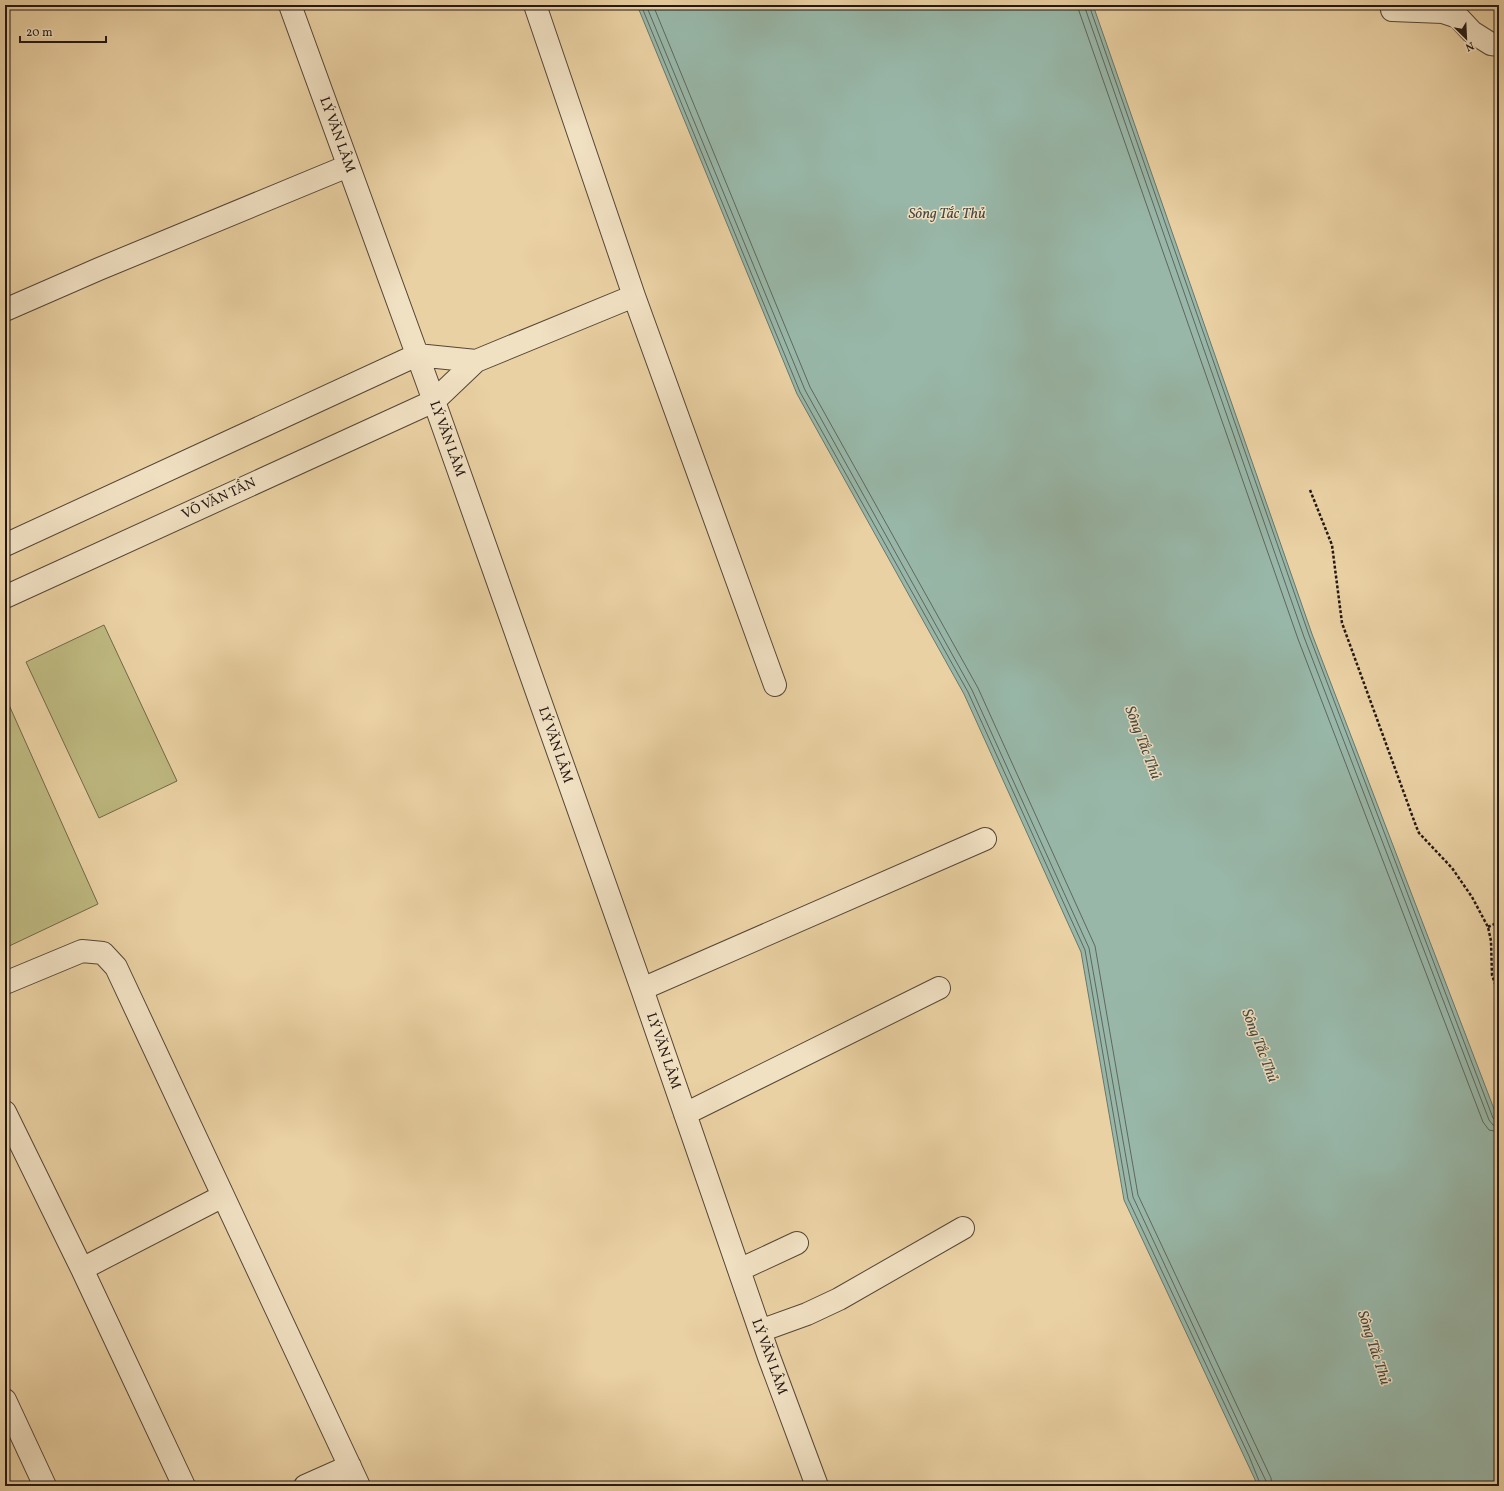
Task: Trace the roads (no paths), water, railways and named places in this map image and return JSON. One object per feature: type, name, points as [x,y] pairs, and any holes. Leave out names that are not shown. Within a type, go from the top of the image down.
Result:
[{"type":"street","name":"LÝ VĂN LÂM","points":[[290,5],[434,401],[642,989],[760,1331],[817,1486]]},
{"type":"street","points":[[535,5],[634,296],[775,685]]},
{"type":"street","points":[[1392,10],[1443,12],[1458,17],[1472,32],[1491,44],[1499,46]]},
{"type":"street","points":[[5,310],[99,268],[348,166]]},
{"type":"street","points":[[5,545],[417,355],[476,361],[634,296]]},
{"type":"street","name":"VÕ VĂN TẦN","points":[[5,597],[434,401],[476,361]]},
{"type":"street","points":[[642,989],[985,839]]},
{"type":"street","points":[[5,983],[82,951],[103,952],[116,967],[359,1486]]},
{"type":"street","points":[[685,1114],[939,988]]},
{"type":"street","points":[[5,1112],[82,1269],[184,1486]]},
{"type":"street","points":[[82,1269],[223,1196]]},
{"type":"street","points":[[760,1331],[808,1314],[839,1299],[963,1228]]},
{"type":"street","points":[[739,1270],[797,1243]]},
{"type":"street","points":[[5,1400],[45,1486]]},
{"type":"street","points":[[304,1486],[350,1466]]},
{"type":"water","name":"Sông Tắc Thủ","points":[[637,5],[1093,5],[1312,634],[1499,1122],[1499,1486],[1258,1486],[1124,1200],[1081,952],[964,694],[797,394]]}]
